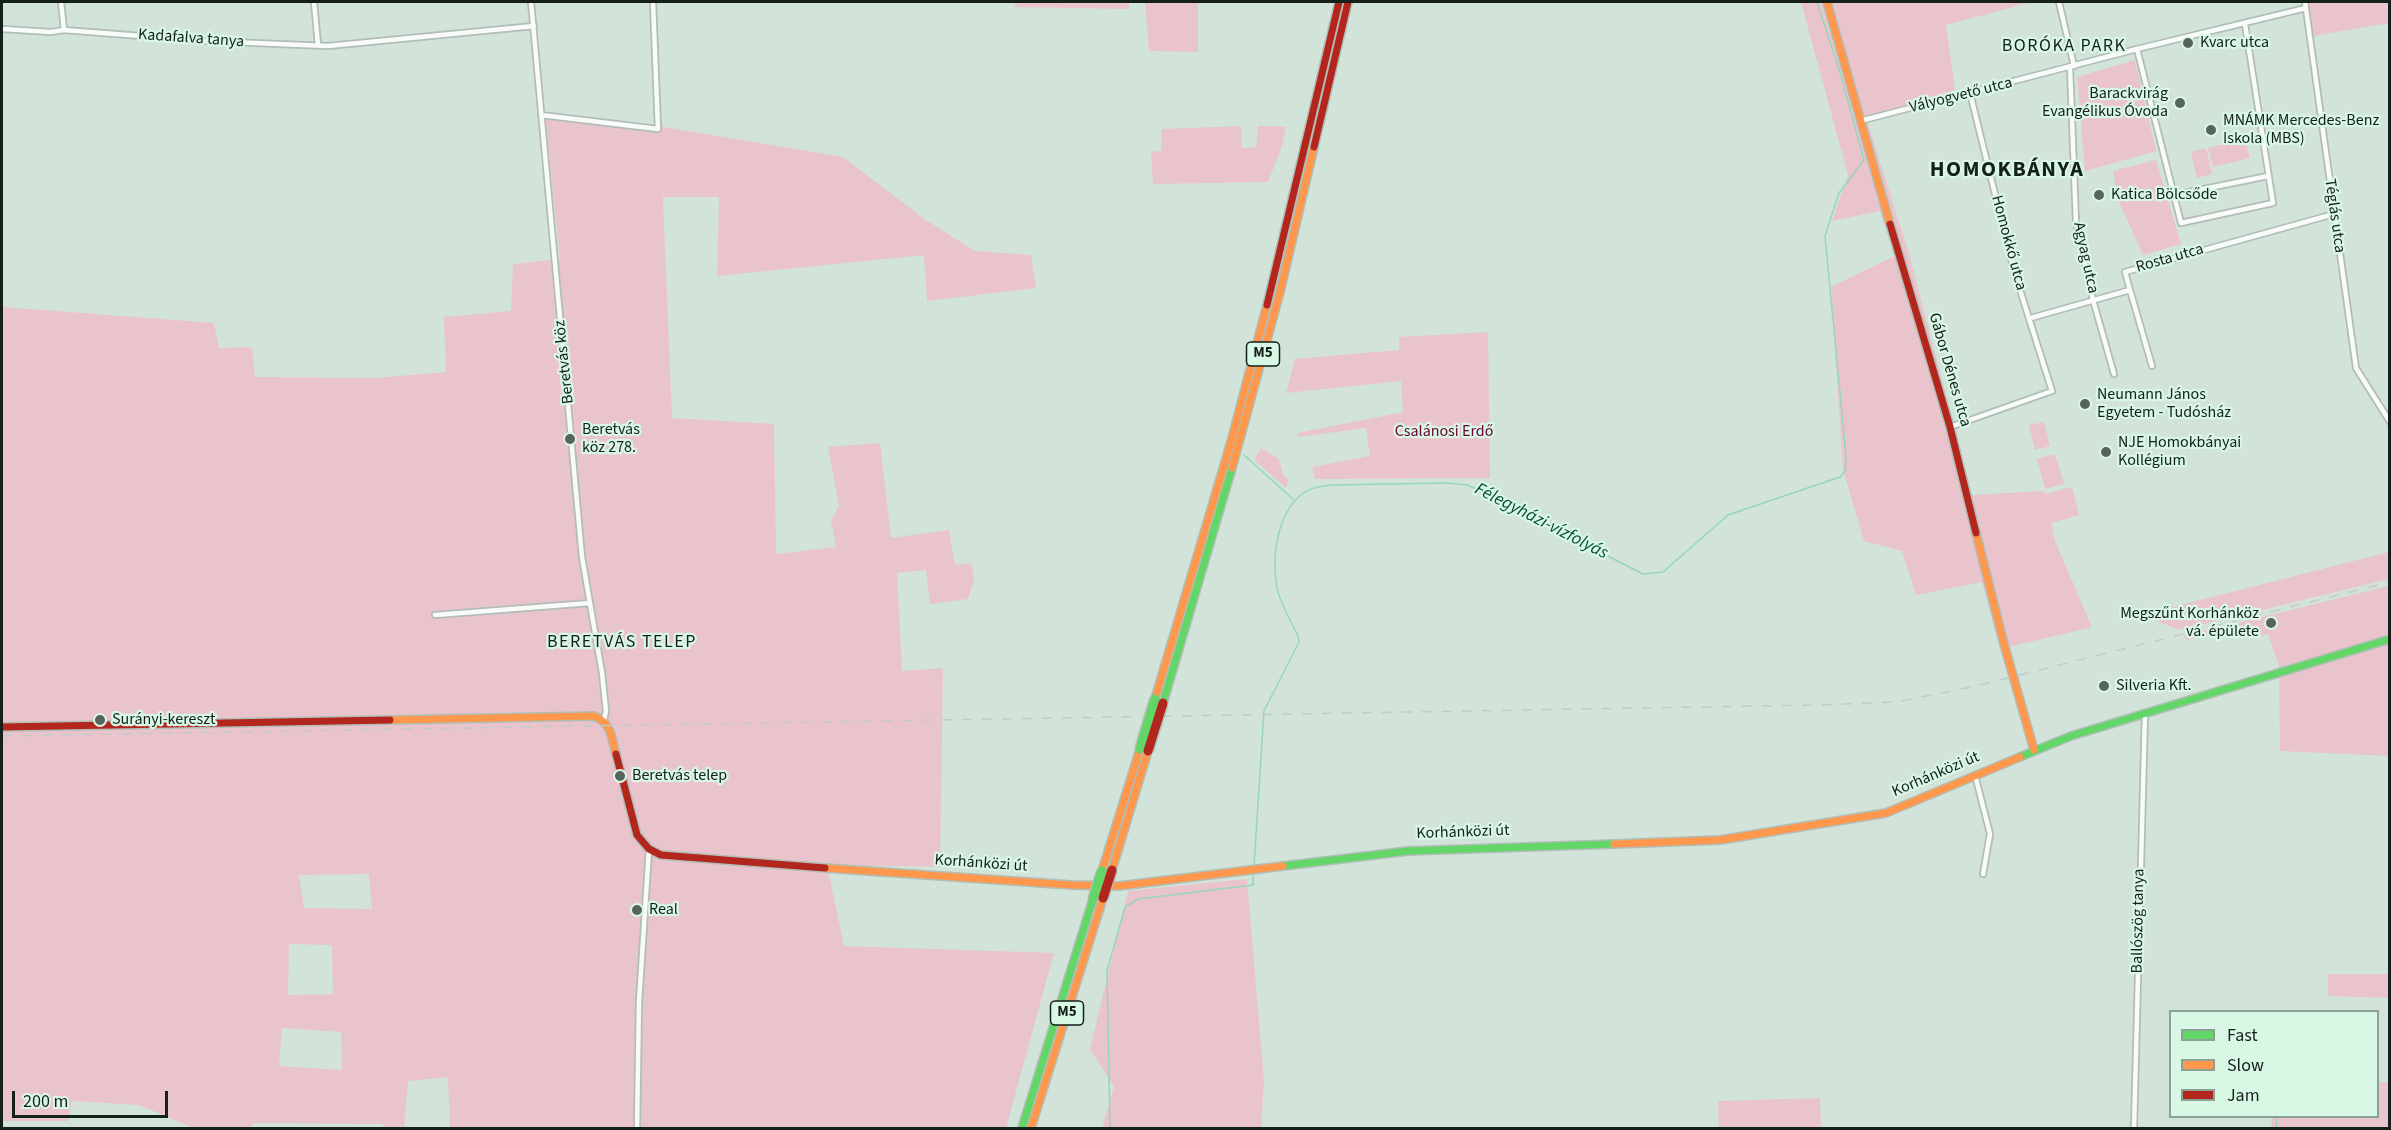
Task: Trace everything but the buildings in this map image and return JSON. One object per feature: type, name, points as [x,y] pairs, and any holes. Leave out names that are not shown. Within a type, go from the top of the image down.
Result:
[{"type":"main road","name":"M5","points":[[1159,701],[1271,290],[1339,2]]},
{"type":"main road","name":"M5","points":[[1031,1128],[1098,899],[1241,437],[1280,292],[1348,2]]},
{"type":"main road","name":"Gábor Dénes utca","points":[[1827,2],[1950,427],[2004,644],[2034,750]]},
{"type":"main road","name":"Korhánközi út","points":[[649,849],[661,855],[676,858],[1091,886],[1134,885],[1408,851],[1720,840],[1886,813],[2071,736],[2390,639]]},
{"type":"main road","points":[[2,727],[594,717],[604,720],[608,726],[634,829],[649,849]]},
{"type":"main road","name":"M5","points":[[1022,1128],[1098,899]]},
{"type":"street","points":[[61,2],[64,30]]},
{"type":"street","points":[[314,2],[318,45]]},
{"type":"street","name":"Beretvás köz","points":[[531,2],[582,557],[604,692],[606,711],[604,720]]},
{"type":"street","points":[[541,115],[658,129],[653,2]]},
{"type":"street","name":"Agyag utca","points":[[2059,2],[2072,67],[2076,223],[2093,300],[2114,374]]},
{"type":"street","name":"Téglás utca","points":[[2305,2],[2356,368],[2390,422]]},
{"type":"street","name":"Vályogvető utca","points":[[1860,121],[2306,8]]},
{"type":"street","points":[[2137,49],[2181,224],[2273,203],[2245,24]]},
{"type":"street","name":"Kadafalva tanya","points":[[2,29],[51,32],[64,30],[205,41],[318,45],[534,26]]},
{"type":"street","name":"Homokkő utca","points":[[1950,427],[2052,391],[2031,318],[2014,271],[1970,93]]},
{"type":"street","points":[[2174,195],[2268,176]]},
{"type":"street","name":"Rosta utca","points":[[2031,318],[2130,290],[2126,272],[2334,214]]},
{"type":"street","points":[[2130,290],[2152,366]]},
{"type":"street","points":[[435,615],[590,603]]},
{"type":"street","name":"Ballószög tanya","points":[[2134,1128],[2145,713]]},
{"type":"street","points":[[1975,775],[1990,834],[1983,874]]},
{"type":"street","points":[[636,1128],[639,1002],[649,849]]},
{"type":"green space","points":[[1015,2],[1129,2],[1129,9],[1014,7]]},
{"type":"green space","points":[[1145,2],[1198,2],[1198,52],[1149,51]]},
{"type":"green space","points":[[1801,2],[2032,2],[1946,25],[1955,90],[1866,117],[1908,250],[1972,495],[2044,491],[2045,494],[2072,487],[2079,515],[2051,523],[2055,541],[2092,627],[2000,649],[1982,582],[1916,595],[1902,551],[1864,541],[1843,470],[1831,287],[1895,256],[1880,211],[1832,221],[1848,175]]},
{"type":"green space","points":[[2301,2],[2389,2],[2389,23],[2307,37]]},
{"type":"green space","points":[[2135,60],[2156,151],[2085,171],[2077,77]]},
{"type":"green space","points":[[545,114],[657,126],[843,157],[924,219],[975,251],[1031,255],[1036,288],[927,301],[924,255],[717,276],[719,197],[663,197],[672,418],[774,424],[776,554],[836,547],[831,520],[839,506],[828,447],[880,443],[891,538],[949,530],[955,565],[971,563],[974,579],[968,599],[930,604],[926,570],[897,573],[902,671],[943,668],[940,867],[827,865],[844,946],[1054,953],[1006,1128],[450,1128],[448,1077],[408,1081],[404,1128],[385,1128],[382,1124],[255,1123],[249,1128],[194,1128],[139,1105],[72,1101],[68,1121],[2,1121],[3,307],[214,323],[219,348],[252,347],[255,377],[374,378],[446,372],[444,317],[511,311],[513,264],[560,259]],"holes":[[[369,874],[372,909],[304,908],[299,875]],[[289,944],[332,945],[333,994],[288,995]],[[282,1028],[341,1032],[342,1070],[279,1066]]]},
{"type":"green space","points":[[1241,126],[1242,148],[1256,147],[1258,126],[1286,127],[1282,146],[1268,182],[1153,184],[1151,152],[1161,151],[1162,129]]},
{"type":"green space","points":[[2245,139],[2250,158],[2213,167],[2208,148]]},
{"type":"green space","points":[[2206,148],[2212,174],[2197,178],[2191,152]]},
{"type":"green space","points":[[2156,160],[2181,244],[2143,255],[2118,200],[2113,171]]},
{"type":"green space","name":"Csalánosi Erdő","points":[[1488,332],[1490,478],[1315,479],[1312,467],[1370,456],[1366,428],[1298,437],[1297,433],[1403,412],[1401,381],[1286,393],[1295,359],[1399,350],[1399,337]]},
{"type":"green space","points":[[2044,422],[2050,446],[2035,450],[2029,425]]},
{"type":"green space","points":[[1261,448],[1279,459],[1283,475],[1289,480],[1286,488],[1254,460]]},
{"type":"green space","points":[[2055,454],[2064,484],[2045,489],[2037,459]]},
{"type":"green space","points":[[2389,552],[2389,579],[2180,630],[2141,615]]},
{"type":"green space","points":[[2389,586],[2389,756],[2280,751],[2279,665],[2268,634],[2252,638],[2247,625],[2186,640],[2184,636]]},
{"type":"green space","points":[[1247,879],[1264,1081],[1261,1128],[1102,1128],[1114,1087],[1090,1049],[1128,891]]},
{"type":"green space","points":[[2328,974],[2389,974],[2389,998],[2328,996]]},
{"type":"green space","points":[[2379,1082],[2389,1082],[2389,1128],[2271,1128],[2272,1118],[2379,1118]]},
{"type":"green space","points":[[1820,1098],[1821,1128],[1719,1128],[1718,1101]]},
{"type":"waterway","name":"Félegyházi-vízfolyás","points":[[1254,866],[1264,711],[1299,642],[1280,598],[1277,585],[1275,571],[1277,541],[1287,513],[1305,492],[1332,485],[1446,483],[1468,485],[1643,574],[1663,572],[1728,515],[1840,477],[1845,471],[1846,456],[1825,236],[1839,193],[1864,160],[1839,69],[1817,2]]},
{"type":"waterway","points":[[1244,455],[1294,500]]},
{"type":"waterway","name":"Félegyházi-vízfolyás","points":[[1110,1128],[1107,971],[1125,907],[1138,899],[1253,885],[1253,874]]},
{"type":"waterway","points":[[2276,1128],[2277,1118]]},
{"type":"railway","points":[[2,736],[1896,702],[1972,687],[2390,582]]},
{"type":"traffic: fast","points":[[1163,703],[1232,468]]},
{"type":"traffic: fast","points":[[2020,757],[2071,736],[2390,639]]},
{"type":"traffic: fast","points":[[1140,749],[1155,699]]},
{"type":"traffic: fast","points":[[1283,866],[1408,851],[1614,844]]},
{"type":"traffic: fast","points":[[1093,899],[1102,871]]},
{"type":"traffic: fast","points":[[1022,1128],[1093,899]]},
{"type":"traffic: slow","points":[[1827,2],[1890,224]]},
{"type":"traffic: slow","points":[[1232,468],[1280,292],[1314,147]]},
{"type":"traffic: slow","points":[[1155,699],[1231,442],[1267,305]]},
{"type":"traffic: slow","points":[[1976,533],[2034,750]]},
{"type":"traffic: slow","points":[[390,720],[594,716],[608,727],[616,754]]},
{"type":"traffic: slow","points":[[1102,871],[1140,749]]},
{"type":"traffic: slow","points":[[1112,870],[1148,751]]},
{"type":"traffic: slow","points":[[1614,844],[1720,840],[1886,813],[2020,757]]},
{"type":"traffic: slow","points":[[825,868],[1071,885],[1119,886],[1283,866]]},
{"type":"traffic: slow","points":[[1031,1128],[1103,898]]},
{"type":"traffic: jam","points":[[1267,305],[1339,2]]},
{"type":"traffic: jam","points":[[1314,147],[1348,2]]},
{"type":"traffic: jam","points":[[1890,224],[1950,427],[1976,533]]},
{"type":"traffic: jam","points":[[1148,751],[1163,703]]},
{"type":"traffic: jam","points":[[2,727],[390,720]]},
{"type":"traffic: jam","points":[[616,754],[637,835],[649,849],[661,855],[825,868]]},
{"type":"traffic: jam","points":[[1103,898],[1112,870]]},
{"type":"place","name":"Kvarc utca","points":[[2188,43]]},
{"type":"place","name":"Barackvirág Evangélikus Óvoda","points":[[2180,103]]},
{"type":"place","name":"MNÁMK Mercedes-Benz Iskola (MBS)","points":[[2211,130]]},
{"type":"place","name":"Katica Bölcsőde","points":[[2099,195]]},
{"type":"place","name":"Neumann János Egyetem - Tudósház","points":[[2085,404]]},
{"type":"place","name":"Beretvás köz 278.","points":[[570,439]]},
{"type":"place","name":"NJE Homokbányai Kollégium","points":[[2106,452]]},
{"type":"place","name":"Megszűnt Korhánköz vá. épülete","points":[[2271,623]]},
{"type":"place","name":"Silveria Kft.","points":[[2104,686]]},
{"type":"place","name":"Surányi-kereszt","points":[[100,720]]},
{"type":"place","name":"Beretvás telep","points":[[620,776]]},
{"type":"place","name":"Real","points":[[637,910]]},
{"type":"district","name":"BORÓKA PARK","points":[[2064,47]]},
{"type":"district","name":"HOMOKBÁNYA","points":[[2007,171]]},
{"type":"district","name":"BERETVÁS TELEP","points":[[622,643]]}]
